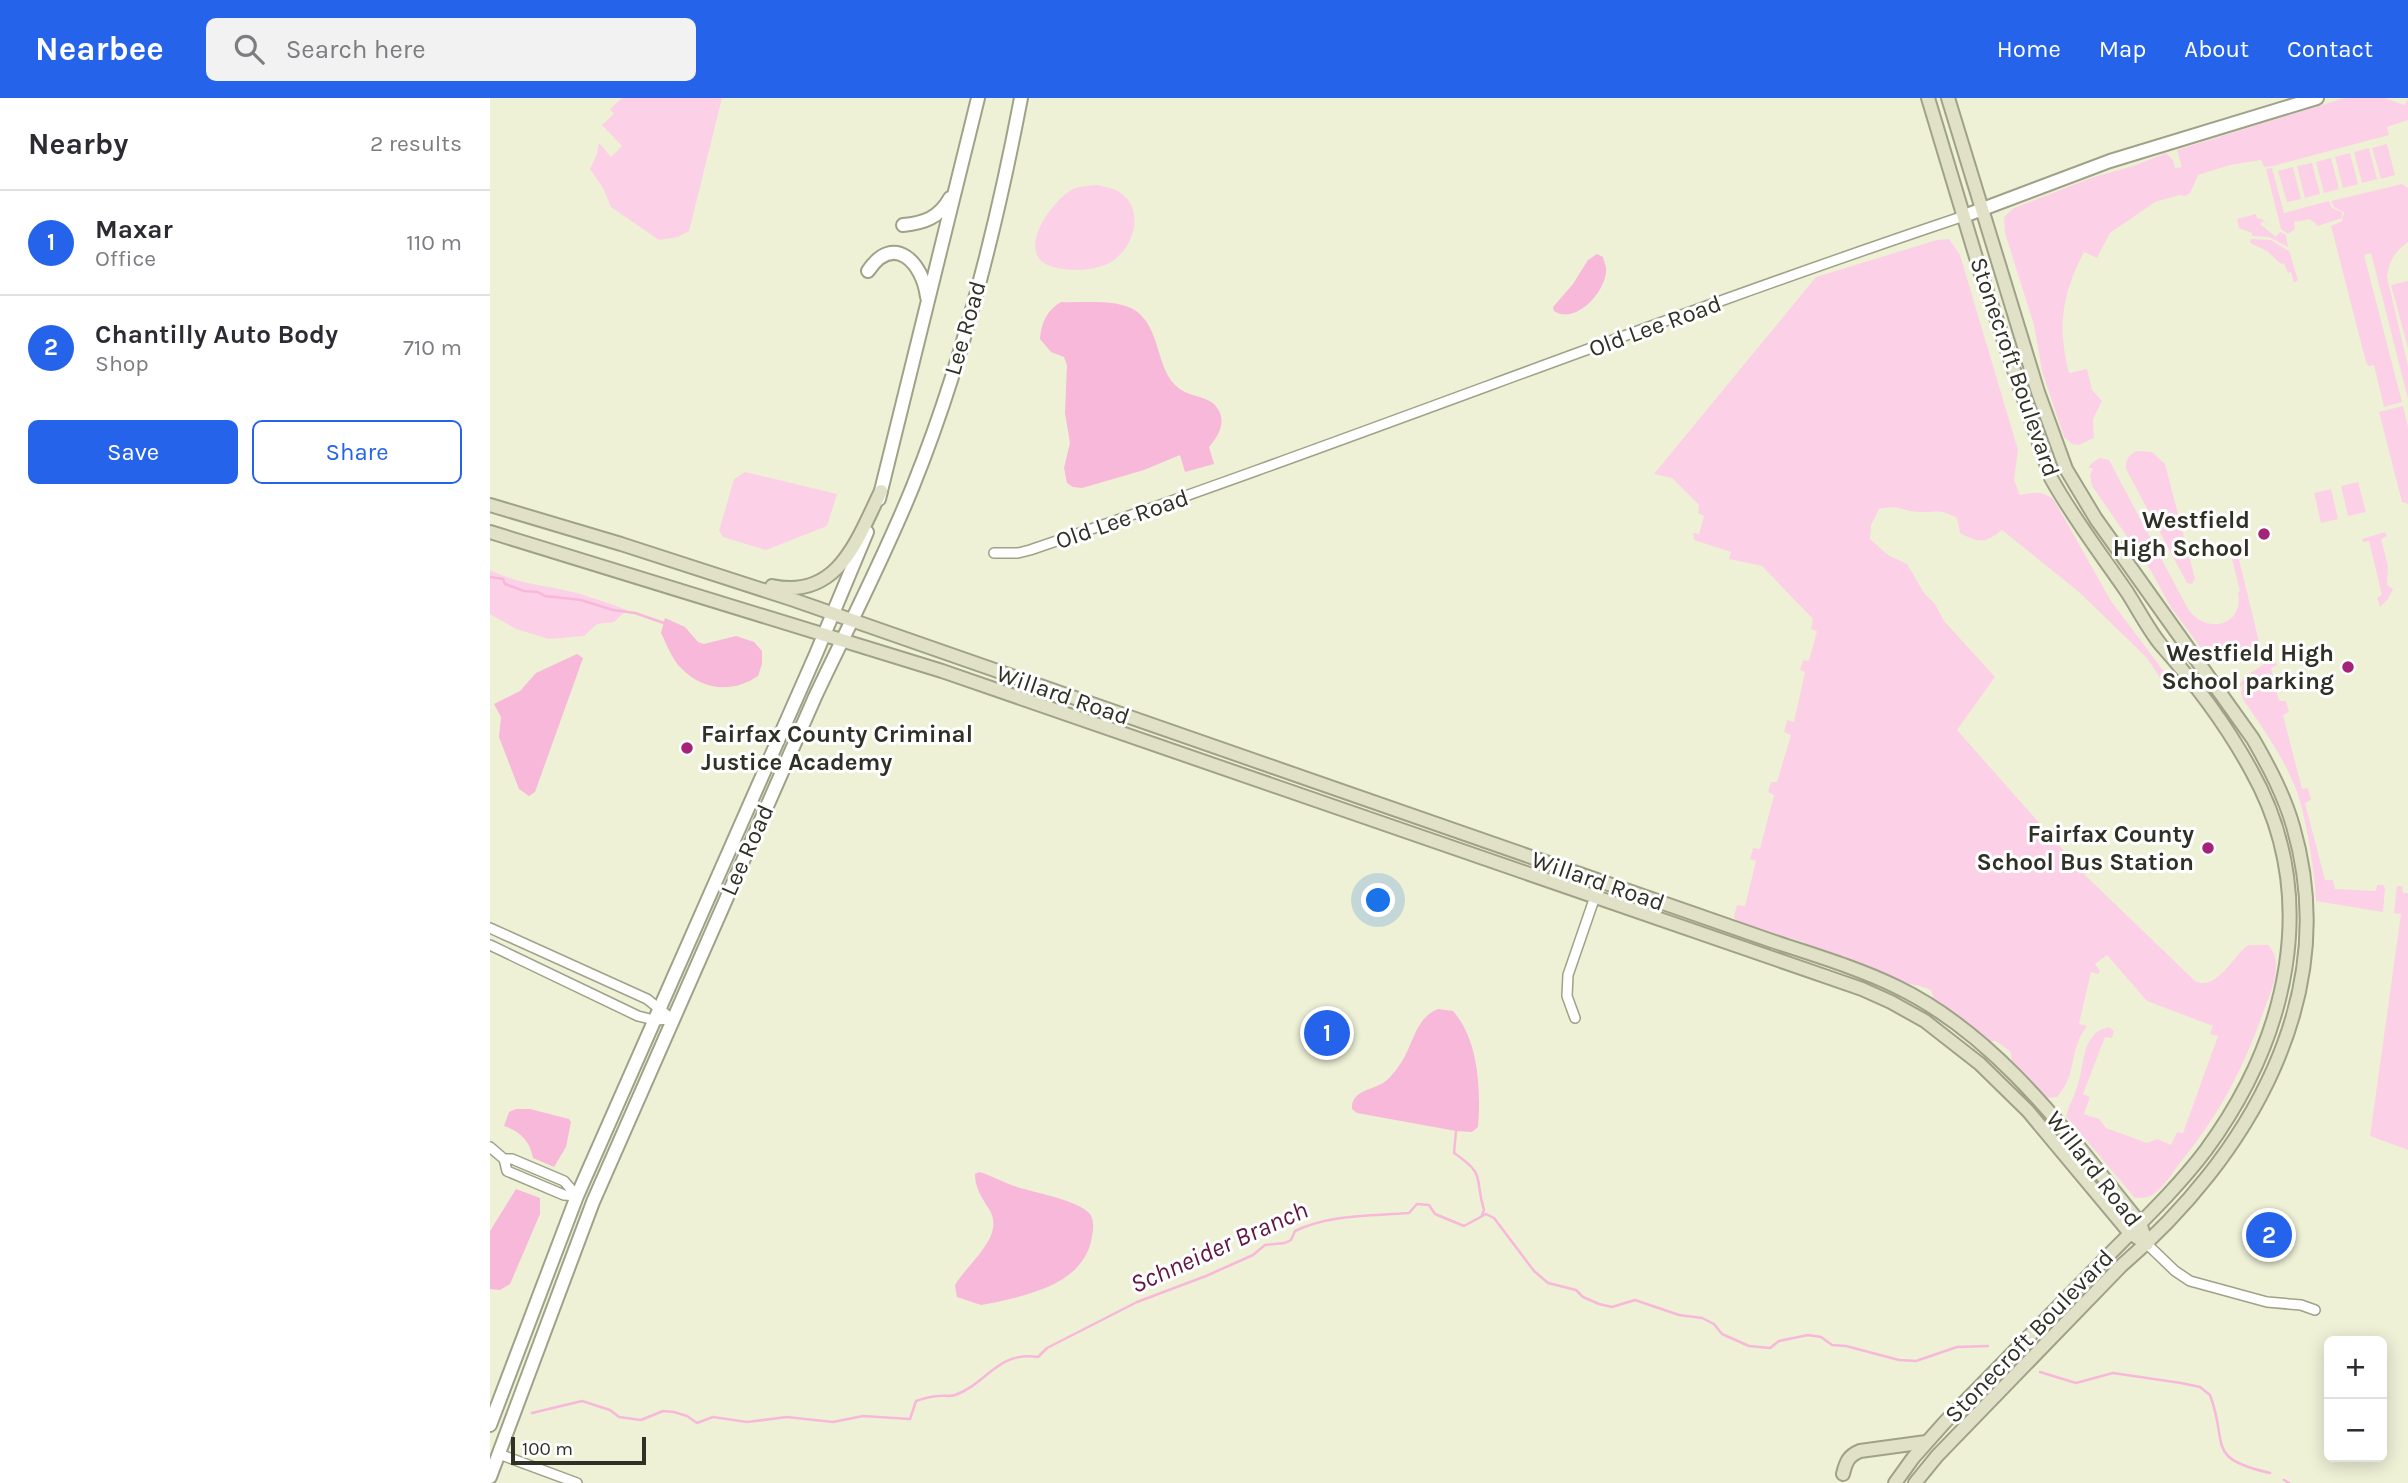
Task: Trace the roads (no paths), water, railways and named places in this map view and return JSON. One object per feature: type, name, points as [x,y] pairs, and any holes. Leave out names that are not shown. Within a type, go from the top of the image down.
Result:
[{"type":"main road","name":"Stonecroft Boulevard","points":[[1895,1483],[1926,1442],[2140,1223],[2188,1172],[2219,1132],[2247,1084],[2278,1008],[2287,964],[2290,918],[2286,874],[2277,831],[2252,770],[2202,697],[2161,645],[2068,508],[2051,478],[1928,98]]},
{"type":"main road","name":"Stonecroft Boulevard","points":[[1915,1483],[1946,1447],[2121,1266],[2147,1244],[2191,1197],[2216,1165],[2244,1124],[2275,1065],[2293,1020],[2304,972],[2307,939],[2305,882],[2293,826],[2277,783],[2224,698],[2096,519],[2066,469],[2000,271],[1948,98]]},
{"type":"main road","points":[[721,576],[791,589],[819,582],[835,571],[849,554],[881,492]]},
{"type":"main road","name":"Willard Road","points":[[490,505],[831,613],[1868,974],[1934,1008],[1991,1052],[2040,1100],[2140,1223],[2147,1244]]},
{"type":"main road","name":"Willard Road","points":[[490,532],[845,639],[1862,989],[1925,1021],[1980,1064],[2028,1111],[2130,1233],[2147,1244]]},
{"type":"main road","points":[[1843,1474],[1852,1454],[1926,1442]]},
{"type":"street","name":"Lee Road","points":[[490,1425],[577,1196],[867,531],[881,492],[978,98]]},
{"type":"street","name":"Lee Road","points":[[490,1477],[588,1214],[814,697],[854,621],[913,485],[958,355],[1008,164],[1021,98]]},
{"type":"street","name":"Old Lee Road","points":[[994,553],[1030,550],[1163,506],[2110,161],[2317,98]]},
{"type":"street","points":[[903,225],[917,224],[933,218],[946,205],[956,185]]},
{"type":"street","points":[[868,271],[878,258],[888,253],[906,256],[916,264],[923,277],[928,302]]},
{"type":"street","points":[[1575,1018],[1567,996],[1569,975],[1600,882]]},
{"type":"street","points":[[490,929],[647,999],[672,1019]]},
{"type":"street","points":[[490,945],[638,1016],[654,1020],[672,1019]]},
{"type":"street","points":[[490,1147],[504,1159],[512,1159],[565,1181],[577,1196]]},
{"type":"street","points":[[2147,1244],[2175,1271],[2190,1281],[2267,1302],[2301,1305],[2315,1310]]},
{"type":"street","points":[[499,1454],[578,1483]]},
{"type":"waterway","points":[[490,577],[503,579],[505,584],[524,591],[581,600],[664,623]]},
{"type":"waterway","points":[[1456,1131],[1454,1153],[1471,1167],[1478,1178],[1484,1210],[1482,1215]]},
{"type":"waterway","name":"Schneider Branch","points":[[532,1413],[582,1401],[610,1410],[619,1417],[641,1420],[663,1411],[687,1416],[697,1423],[713,1417],[747,1422],[787,1417],[833,1422],[863,1416],[910,1419],[916,1401],[933,1396],[955,1395],[1002,1363],[1024,1356],[1038,1357],[1047,1348],[1137,1302],[1206,1276],[1253,1255],[1265,1245],[1285,1243],[1291,1240],[1295,1231],[1309,1225],[1337,1219],[1409,1213],[1417,1204],[1429,1205],[1435,1214],[1464,1226],[1486,1214],[1494,1218],[1534,1271],[1548,1283],[1576,1290],[1583,1297],[1612,1307],[1635,1300],[1679,1315],[1702,1318],[1714,1324],[1722,1334],[1749,1346],[1770,1348],[1779,1341],[1808,1335],[1821,1337],[1832,1345],[1899,1360],[1916,1361],[1957,1347],[1988,1346]]},
{"type":"waterway","name":"Schneider Branch","points":[[2040,1372],[2076,1383],[2113,1373],[2200,1387],[2210,1395],[2222,1447],[2227,1455],[2235,1462],[2270,1473]]},
{"type":"waterway","name":"Schneider Branch","points":[[2284,1480],[2289,1483]]},
{"type":"place","name":"Westfield High School","points":[[2264,534]]},
{"type":"place","name":"Westfield High School parking","points":[[2348,667]]},
{"type":"place","name":"Fairfax County Criminal Justice Academy","points":[[687,748]]},
{"type":"place","name":"Fairfax County School Bus Station","points":[[2208,848]]},
{"type":"place","name":"Maxar","points":[[1327,1033]]},
{"type":"place","name":"Chantilly Auto Body","points":[[2269,1235]]}]
